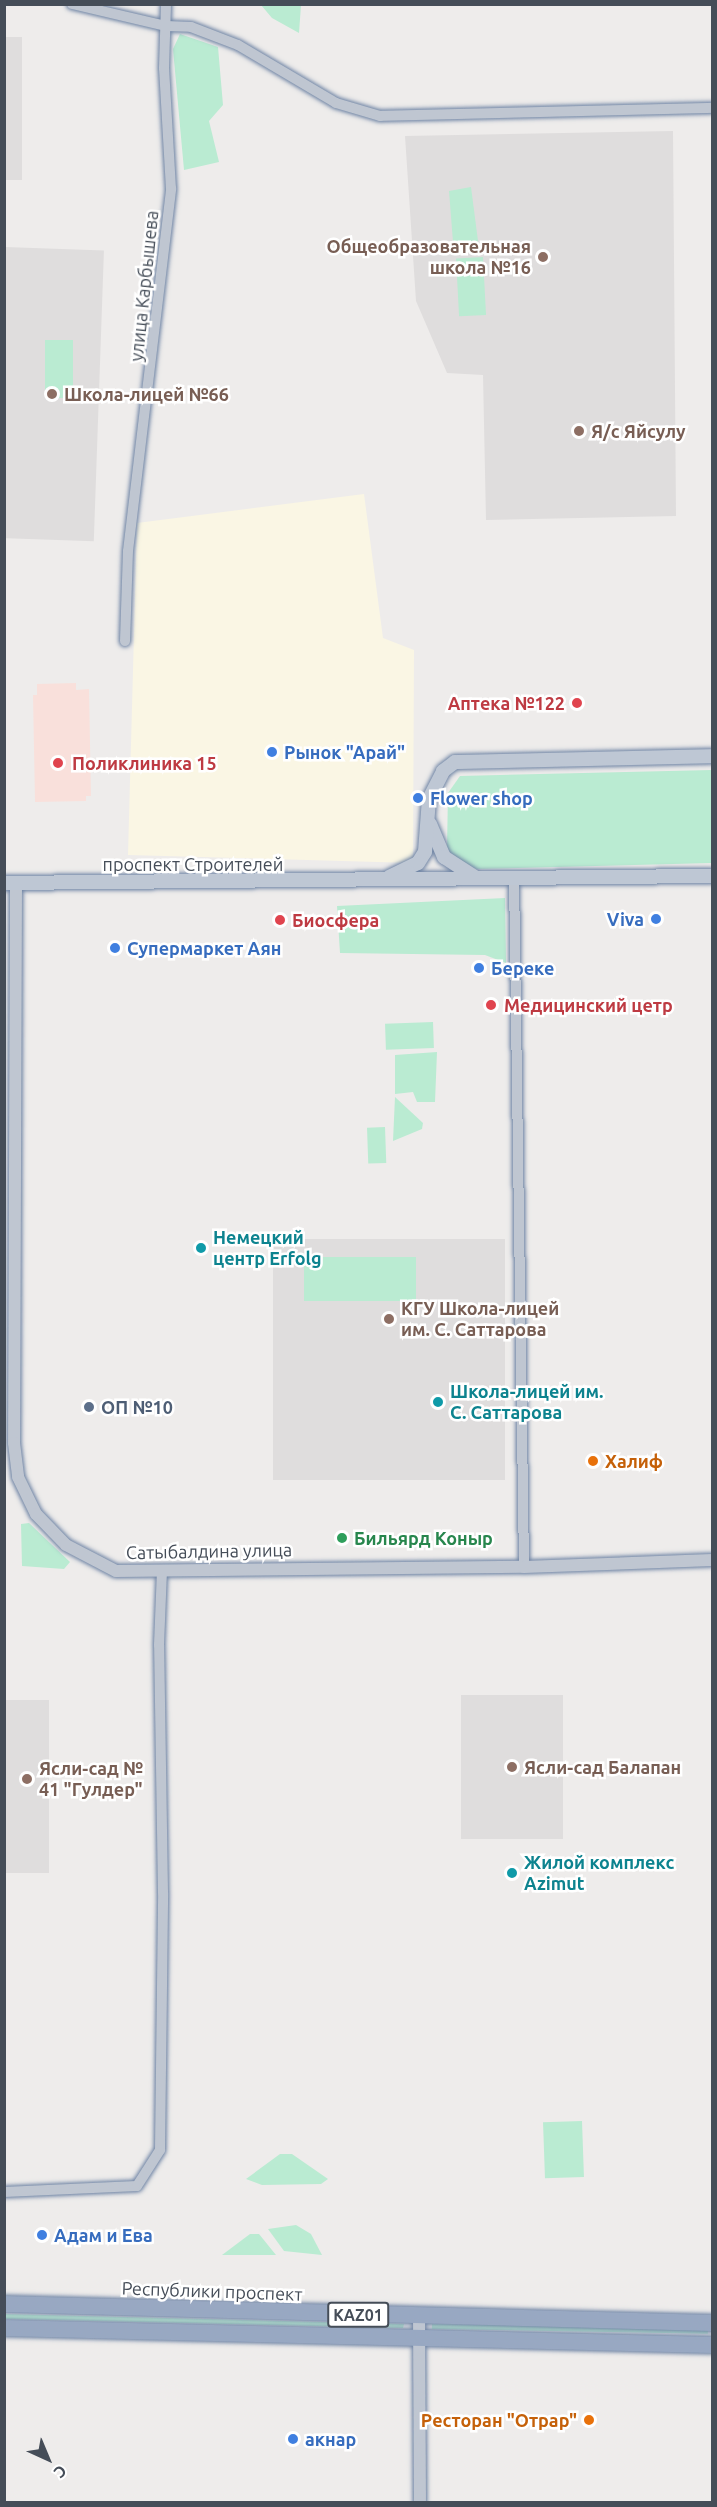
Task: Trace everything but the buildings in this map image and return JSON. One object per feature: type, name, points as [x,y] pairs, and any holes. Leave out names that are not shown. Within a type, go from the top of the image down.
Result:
[{"type":"highway","name":"Республики проспект","points":[[4,2304],[712,2323]]},
{"type":"highway","name":"KАZ01","points":[[4,2328],[712,2345]]},
{"type":"main road","name":"проспект Строителей","points":[[381,881],[418,863],[425,852],[429,799],[443,771],[455,762],[712,756]]},
{"type":"main road","points":[[428,819],[444,857],[477,878]]},
{"type":"main road","name":"проспект Строителей","points":[[10,884],[381,881],[514,876],[712,876]]},
{"type":"street","points":[[72,4],[166,26],[191,27],[238,45],[336,103],[380,116],[712,108]]},
{"type":"street","name":"улица Карбышева","points":[[125,641],[128,551],[171,189],[165,4]]},
{"type":"street","points":[[514,876],[524,1567]]},
{"type":"street","name":"Сатыбалдина улица","points":[[10,884],[9,1366],[18,1477],[36,1514],[66,1545],[116,1571],[524,1567],[712,1560]]},
{"type":"street","points":[[4,2192],[54,2193],[137,2186],[160,2150],[163,1893],[159,1645],[162,1570]]},
{"type":"street","points":[[419,2316],[420,2502]]},
{"type":"shaded area","points":[[5,37],[22,37],[22,180],[5,180]]},
{"type":"shaded area","name":"Общеобразовательная школа №16","points":[[673,131],[676,516],[486,520],[483,375],[447,373],[416,301],[405,136]]},
{"type":"shaded area","name":"Школа-лицей №66","points":[[5,247],[104,250],[94,541],[4,538]]},
{"type":"shaded area","name":"Рынок \"Арай\"","points":[[364,494],[383,638],[414,650],[413,863],[128,855],[137,523]]},
{"type":"shaded area","points":[[76,683],[76,690],[89,689],[91,796],[86,796],[86,801],[35,802],[33,695],[37,695],[37,684]]},
{"type":"shaded area","name":"КГУ Школа-лицей им. С. Саттарова","points":[[273,1239],[505,1239],[505,1480],[273,1480]]},
{"type":"shaded area","name":"Ясли-сад Балапан","points":[[461,1695],[563,1695],[563,1839],[461,1839]]},
{"type":"shaded area","name":"Ясли-сад № 41 \"Гулдер\"","points":[[5,1700],[49,1700],[49,1873],[5,1873]]},
{"type":"green space","points":[[261,5],[301,5],[299,33],[272,18]]},
{"type":"green space","points":[[180,34],[218,47],[223,105],[209,121],[219,162],[184,170],[173,49]]},
{"type":"green space","points":[[471,187],[478,241],[474,249],[464,251],[453,242],[449,191]]},
{"type":"green space","points":[[483,257],[486,315],[459,316],[456,258]]},
{"type":"green space","points":[[45,340],[73,340],[73,398],[45,398]]},
{"type":"green space","points":[[712,770],[712,863],[477,869],[458,862],[447,848],[448,793],[460,776]]},
{"type":"green space","points":[[505,898],[506,963],[485,955],[340,953],[337,906]]},
{"type":"green space","points":[[433,1022],[434,1048],[386,1050],[385,1024]]},
{"type":"green space","points":[[437,1052],[435,1102],[417,1102],[413,1092],[395,1094],[395,1055]]},
{"type":"green space","points":[[395,1097],[423,1123],[422,1129],[393,1141]]},
{"type":"green space","points":[[385,1127],[386,1163],[368,1164],[367,1128]]},
{"type":"green space","points":[[304,1257],[416,1257],[416,1301],[304,1301]]},
{"type":"green space","points":[[29,1523],[70,1562],[64,1569],[22,1566],[21,1524]]},
{"type":"green space","points":[[582,2121],[584,2177],[545,2178],[543,2122]]},
{"type":"green space","points":[[280,2154],[292,2154],[328,2179],[321,2184],[262,2185],[246,2179]]},
{"type":"green space","points":[[296,2225],[311,2234],[322,2255],[284,2251],[268,2229]]},
{"type":"green space","points":[[250,2234],[259,2234],[276,2255],[222,2255]]},
{"type":"green space","points":[[5,2314],[404,2324],[403,2328],[5,2319]]},
{"type":"green space","points":[[432,2324],[708,2329],[708,2334],[432,2329]]},
{"type":"place","name":"Общеобразовательная школа №16","points":[[543,257]]},
{"type":"place","name":"Школа-лицей №66","points":[[52,394]]},
{"type":"place","name":"Я/c Яйсулу","points":[[579,431]]},
{"type":"place","name":"Аптека №122","points":[[577,703]]},
{"type":"place","name":"Рынок \"Арай\"","points":[[272,752]]},
{"type":"place","name":"Поликлиника 15","points":[[58,763]]},
{"type":"place","name":"Flower shop","points":[[418,798]]},
{"type":"place","name":"Viva","points":[[656,919]]},
{"type":"place","name":"Биосфера","points":[[280,920]]},
{"type":"place","name":"Супермаркет Аян","points":[[115,948]]},
{"type":"place","name":"Береке","points":[[479,968]]},
{"type":"place","name":"Медицинский цетр","points":[[491,1005]]},
{"type":"place","name":"Немецкий центр Erfolg","points":[[201,1248]]},
{"type":"place","name":"КГУ Школа-лицей им. С. Саттарова","points":[[389,1319]]},
{"type":"place","name":"Школа-лицей им. С. Саттарова","points":[[438,1402]]},
{"type":"place","name":"ОП №10","points":[[89,1407]]},
{"type":"place","name":"Халиф","points":[[593,1461]]},
{"type":"place","name":"Бильярд Коныр","points":[[342,1538]]},
{"type":"place","name":"Ясли-сад Балапан","points":[[512,1767]]},
{"type":"place","name":"Ясли-сад № 41 \"Гулдер\"","points":[[27,1779]]},
{"type":"place","name":"Жилой комплекс Azimut","points":[[512,1873]]},
{"type":"place","name":"Адам и Ева","points":[[42,2235]]},
{"type":"place","name":"Ресторан \"Отрар\"","points":[[589,2420]]},
{"type":"place","name":"акнар","points":[[293,2439]]}]
